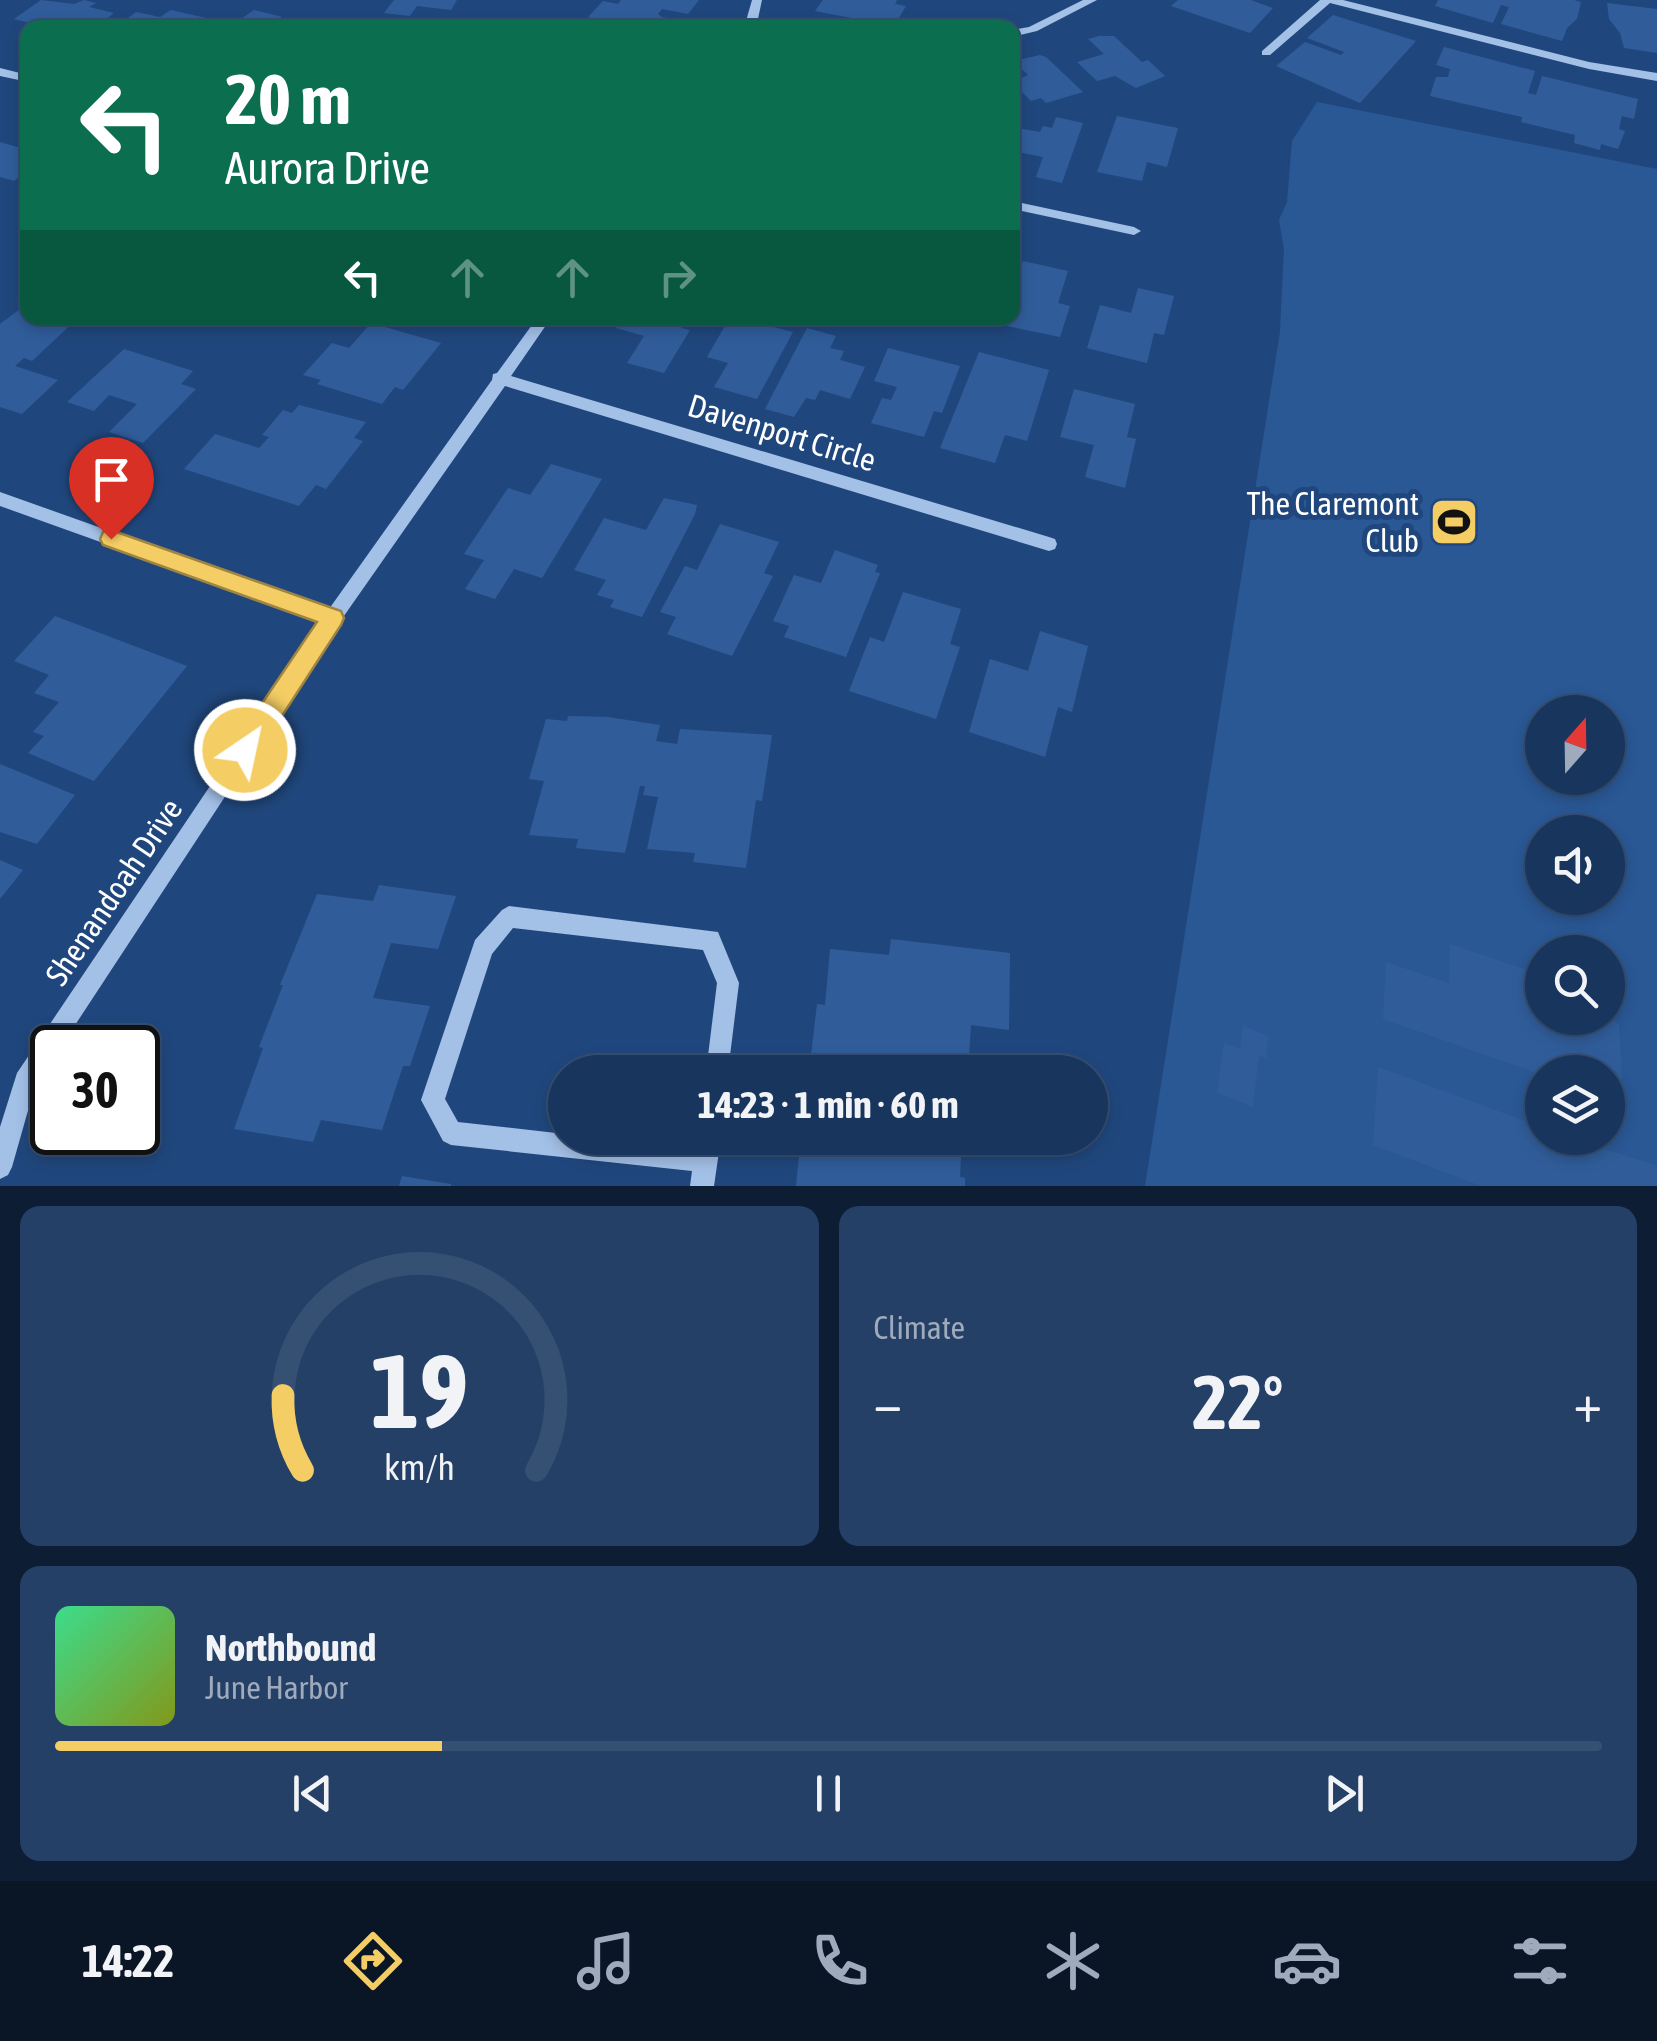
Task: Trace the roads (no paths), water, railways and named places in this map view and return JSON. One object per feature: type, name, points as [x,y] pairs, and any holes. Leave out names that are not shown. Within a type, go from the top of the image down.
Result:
[{"type":"street","points":[[1020,32],[1092,0]]},
{"type":"street","points":[[1266,53],[1328,0],[1589,65],[1657,76]]},
{"type":"street","points":[[1020,208],[1134,231]]},
{"type":"street","name":"Shenandoah Drive","points":[[0,1167],[25,1082],[332,618],[539,325]]},
{"type":"street","name":"Davenport Circle","points":[[498,378],[1050,544]]},
{"type":"street","points":[[0,500],[332,618]]},
{"type":"street","points":[[548,1140],[450,1134],[433,1100],[483,948],[509,917],[710,940],[728,983],[719,1055]]},
{"type":"street","points":[[702,1186],[707,1155]]},
{"type":"place","name":"The Claremont Club","points":[[1454,522]]}]
